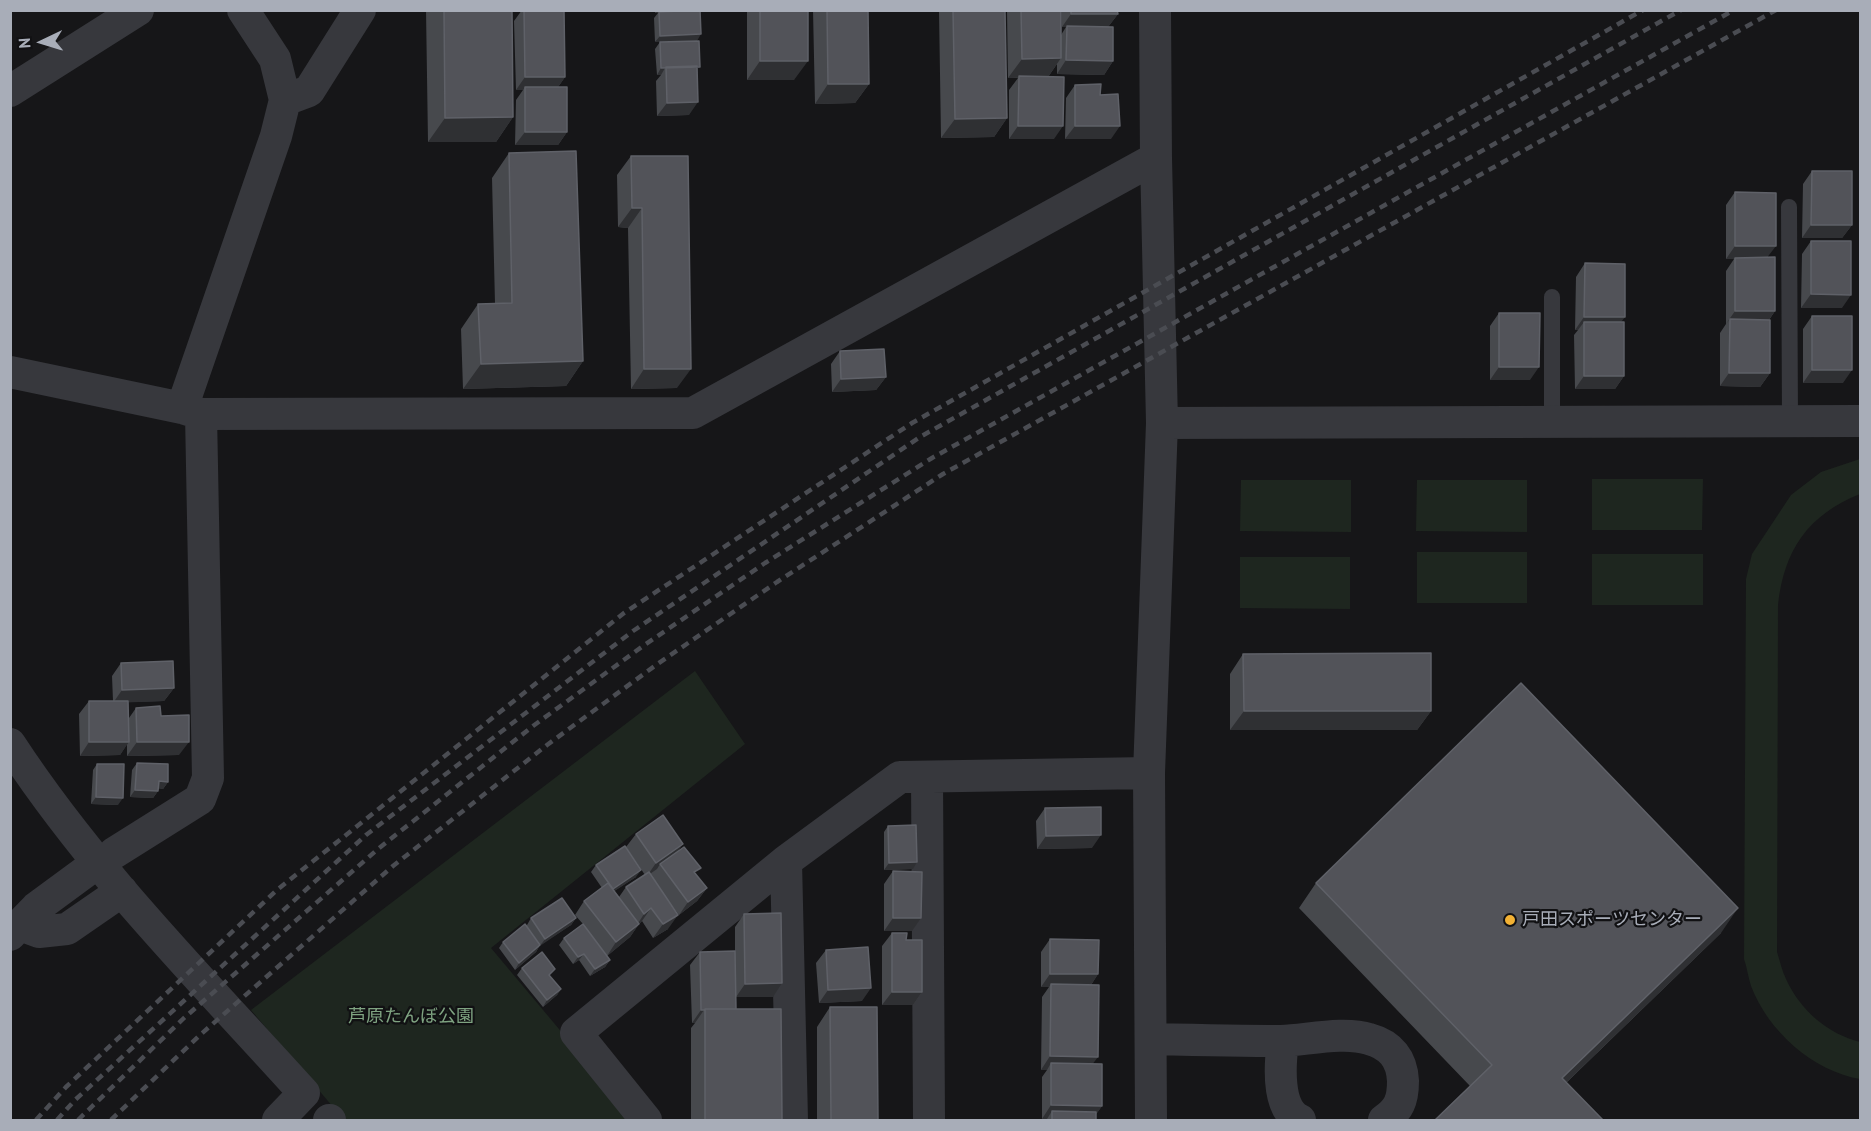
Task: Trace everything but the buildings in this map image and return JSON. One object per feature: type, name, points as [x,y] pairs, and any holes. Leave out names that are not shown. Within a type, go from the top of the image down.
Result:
[{"type":"street","points":[[10,91],[138,10]]},
{"type":"street","points":[[15,930],[36,908],[101,861],[200,800],[208,778],[192,411],[285,100],[275,59],[243,10]]},
{"type":"street","points":[[285,100],[309,91],[360,10]]},
{"type":"street","points":[[1151,1120],[1149,773],[1162,423],[1155,10]]},
{"type":"street","points":[[10,372],[192,411],[693,413],[1156,158]]},
{"type":"street","points":[[1162,423],[1860,421]]},
{"type":"street","points":[[10,744],[36,783],[122,891],[304,1093],[278,1120]]},
{"type":"street","points":[[646,1120],[576,1033],[786,861],[900,777],[1149,773]]},
{"type":"street","points":[[927,777],[929,1120]]},
{"type":"street","points":[[786,861],[792,1120]]},
{"type":"street","points":[[15,930],[39,932],[67,929],[122,891]]},
{"type":"street","points":[[1152,1040],[1283,1041],[1368,1038],[1389,1048],[1403,1068],[1403,1092],[1395,1112],[1384,1120]]},
{"type":"street","points":[[1283,1041],[1280,1066],[1284,1101],[1296,1119],[1300,1120]]},
{"type":"lane","points":[[1789,207],[1790,422]]},
{"type":"lane","points":[[1552,297],[1552,422]]},
{"type":"green space","points":[[1860,459],[1860,494],[1826,512],[1813,524],[1793,551],[1781,585],[1778,605],[1777,952],[1786,979],[1807,1010],[1826,1027],[1860,1042],[1860,1079],[1843,1075],[1809,1058],[1781,1033],[1759,1003],[1751,986],[1744,959],[1746,579],[1752,554],[1791,495],[1821,472]]},
{"type":"green space","points":[[1592,479],[1703,479],[1702,530],[1592,530]]},
{"type":"green space","points":[[1241,480],[1351,480],[1351,532],[1240,531]]},
{"type":"green space","points":[[1417,480],[1527,480],[1527,532],[1416,531]]},
{"type":"green space","points":[[1417,552],[1527,552],[1527,603],[1417,603]]},
{"type":"green space","points":[[1592,554],[1703,554],[1703,605],[1592,605]]},
{"type":"green space","points":[[1240,557],[1350,557],[1350,609],[1240,608]]},
{"type":"green space","name":"芦原たんぼ公園","points":[[695,671],[745,744],[491,948],[632,1116],[632,1120],[344,1120],[251,1010]]},
{"type":"railway","points":[[36,1120],[66,1087],[277,890],[624,613],[912,423],[1643,10]]},
{"type":"railway","points":[[57,1120],[75,1100],[366,835],[633,631],[920,437],[1681,10]]},
{"type":"railway","points":[[78,1120],[184,1018],[378,849],[533,726],[643,646],[765,563],[932,458],[1734,10]]},
{"type":"railway","points":[[111,1120],[200,1035],[393,866],[547,745],[656,665],[777,582],[943,474],[1776,10]]},
{"type":"place","name":"戸田スポーツセンター","points":[[1510,920]]}]
